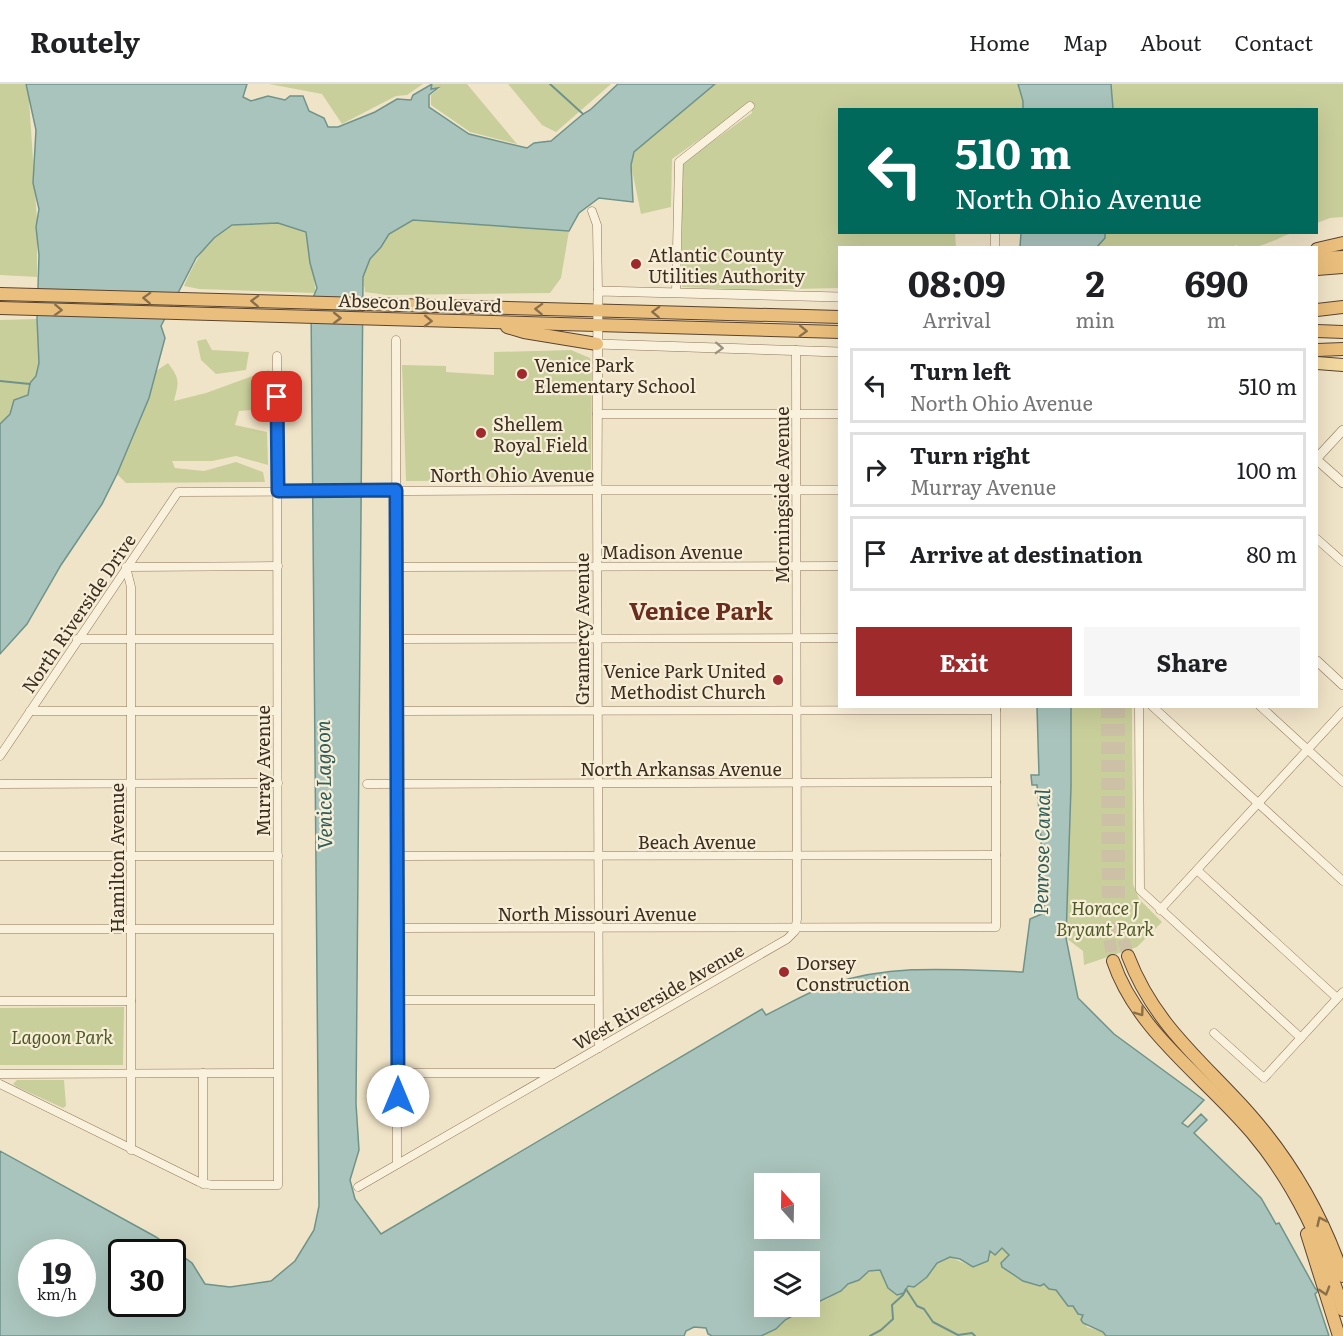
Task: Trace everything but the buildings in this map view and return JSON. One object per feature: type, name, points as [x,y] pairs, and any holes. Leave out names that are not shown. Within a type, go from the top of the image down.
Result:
[{"type":"highway","points":[[1318,249],[1343,243]]},
{"type":"highway","points":[[1318,258],[1343,257]]},
{"type":"highway","points":[[1318,269],[1343,267]]},
{"type":"highway","name":"Absecon Boulevard","points":[[0,294],[838,317]]},
{"type":"highway","points":[[1318,310],[1343,307]]},
{"type":"highway","name":"Absecon Boulevard","points":[[0,308],[838,332]]},
{"type":"highway","points":[[1318,316],[1343,315]]},
{"type":"highway","points":[[492,322],[524,333],[597,344]]},
{"type":"highway","points":[[1318,332],[1343,332]]},
{"type":"highway","points":[[1318,350],[1343,350]]},
{"type":"highway","points":[[1128,956],[1145,993],[1169,1029],[1247,1111],[1287,1161],[1320,1218],[1343,1276]]},
{"type":"highway","points":[[1113,961],[1130,998],[1147,1022],[1240,1119],[1272,1159],[1315,1233],[1343,1310]]},
{"type":"highway","points":[[1272,1159],[1306,1230],[1339,1336]]},
{"type":"main road","points":[[1321,364],[1343,365]]},
{"type":"street","points":[[676,292],[679,162],[750,106]]},
{"type":"street","name":"Gramercy Avenue","points":[[592,211],[597,225],[598,291],[598,1048]]},
{"type":"street","points":[[598,291],[838,297]]},
{"type":"street","points":[[396,340],[398,1164]]},
{"type":"street","points":[[597,344],[838,352]]},
{"type":"street","name":"Morningside Avenue","points":[[796,351],[796,928]]},
{"type":"street","name":"Murray Avenue","points":[[203,1184],[278,1185],[277,357]]},
{"type":"street","points":[[597,414],[838,414]]},
{"type":"street","points":[[1318,458],[1343,429]]},
{"type":"street","points":[[1318,460],[1343,483]]},
{"type":"street","name":"North Ohio Avenue","points":[[184,490],[838,490]]},
{"type":"street","name":"North Riverside Drive","points":[[0,756],[175,495],[184,490]]},
{"type":"street","points":[[1318,540],[1343,562]]},
{"type":"street","name":"Madison Avenue","points":[[396,567],[838,566]]},
{"type":"street","points":[[126,567],[278,567]]},
{"type":"street","name":"Hamilton Avenue","points":[[126,567],[131,587],[131,1150]]},
{"type":"street","points":[[396,639],[838,638]]},
{"type":"street","points":[[77,639],[277,639]]},
{"type":"street","points":[[1318,662],[1343,685]]},
{"type":"street","points":[[397,711],[797,711],[996,708],[996,927],[796,928]]},
{"type":"street","points":[[1139,708],[1139,887],[1142,893],[1301,1038]]},
{"type":"street","points":[[1154,708],[1343,881]]},
{"type":"street","points":[[1262,708],[1343,783]]},
{"type":"street","points":[[30,711],[277,711]]},
{"type":"street","points":[[1161,910],[1343,711]]},
{"type":"street","points":[[0,784],[278,783]]},
{"type":"street","name":"North Arkansas Avenue","points":[[367,784],[996,783]]},
{"type":"street","name":"Beach Avenue","points":[[397,856],[996,855]]},
{"type":"street","points":[[0,856],[278,856]]},
{"type":"street","points":[[1197,870],[1340,995],[1264,1078],[1214,1033]]},
{"type":"street","name":"North Missouri Avenue","points":[[398,928],[796,928]]},
{"type":"street","name":"West Riverside Avenue","points":[[358,1187],[787,939],[796,928]]},
{"type":"street","points":[[0,929],[277,929]]},
{"type":"street","points":[[397,1000],[598,1000]]},
{"type":"street","points":[[0,1001],[131,1001]]},
{"type":"street","points":[[0,1084],[203,1184],[203,1073]]},
{"type":"street","points":[[0,1074],[277,1073]]},
{"type":"street","points":[[398,1073],[555,1073]]},
{"type":"green space","points":[[0,84],[28,84],[37,220],[37,277],[0,275]]},
{"type":"green space","points":[[269,84],[423,84],[407,95],[396,96],[342,124],[322,94]]},
{"type":"green space","points":[[433,84],[467,84],[517,144],[470,132],[431,105],[431,95],[440,88],[431,88]]},
{"type":"green space","points":[[508,84],[611,84],[556,132],[542,125]]},
{"type":"green space","points":[[715,84],[1018,84],[1023,101],[1023,108],[838,108],[838,234],[955,234],[956,246],[838,246],[838,288],[751,290],[682,287],[682,163],[752,113],[751,103],[672,159],[671,207],[641,214],[631,165],[634,152]]},
{"type":"green space","points":[[1111,84],[1343,84],[1343,217],[1330,218],[1318,223],[1318,108],[1113,108]]},
{"type":"green space","points":[[413,220],[569,231],[561,278],[550,293],[386,295],[365,292],[363,277],[370,259],[389,234]]},
{"type":"green space","points":[[278,223],[306,232],[315,293],[199,289],[184,286],[203,250],[226,228],[239,224]]},
{"type":"green space","points":[[1105,234],[1289,234],[1257,246],[1098,246]]},
{"type":"green space","points":[[37,319],[39,363],[36,377],[30,383],[28,395],[16,399],[10,413],[0,424],[0,320]]},
{"type":"green space","points":[[206,339],[212,350],[249,352],[246,370],[216,374],[201,360],[197,341]]},
{"type":"green space","points":[[571,350],[590,358],[592,370],[591,475],[582,480],[406,481],[402,365],[446,366],[446,372],[494,375],[494,352]]},
{"type":"green space","points":[[168,363],[177,381],[174,401],[206,393],[269,370],[267,409],[239,411],[235,425],[267,432],[268,465],[236,456],[212,461],[172,461],[175,468],[204,471],[236,462],[263,472],[265,482],[126,483],[117,474],[149,398],[156,371]]},
{"type":"green space","name":"Horace J Bryant Park","points":[[1071,708],[1132,708],[1133,884],[1139,899],[1162,922],[1137,947],[1084,965],[1083,951],[1066,938]]},
{"type":"green space","name":"Lagoon Park","points":[[124,1007],[123,1065],[0,1065],[0,1008]]},
{"type":"green space","points":[[17,1080],[64,1080],[66,1106],[63,1108],[17,1087],[13,1084]]},
{"type":"green space","points":[[1002,1248],[1010,1255],[1001,1263],[1002,1267],[1017,1277],[1044,1284],[1049,1289],[1056,1290],[1068,1306],[1073,1306],[1078,1314],[1083,1315],[1087,1327],[1103,1332],[1106,1336],[761,1336],[791,1317],[820,1317],[820,1302],[872,1271],[880,1270],[884,1279],[913,1287],[927,1277],[937,1263],[950,1257],[973,1267],[989,1260],[990,1251]]},
{"type":"water","name":"Venice Lagoon","points":[[26,84],[247,84],[243,97],[251,101],[268,96],[285,100],[290,96],[303,96],[309,111],[324,118],[328,127],[338,127],[375,112],[397,99],[411,100],[413,95],[432,84],[431,89],[438,88],[429,95],[429,107],[469,134],[527,148],[534,143],[551,141],[618,84],[715,84],[634,152],[631,165],[633,202],[599,198],[579,213],[569,231],[413,220],[389,234],[370,259],[363,277],[356,1104],[359,1150],[350,1180],[355,1199],[381,1234],[762,1009],[766,1015],[823,987],[855,977],[879,973],[926,969],[1023,972],[1030,919],[1044,913],[1045,883],[1042,882],[1037,785],[1032,785],[1031,775],[1039,775],[1037,708],[1071,708],[1066,938],[1078,998],[1114,1034],[1204,1100],[1182,1123],[1188,1127],[1201,1114],[1207,1120],[1194,1133],[1261,1198],[1276,1224],[1279,1223],[1318,1291],[1315,1294],[1329,1336],[1106,1336],[1103,1332],[1083,1323],[1081,1320],[1083,1315],[1078,1314],[1073,1306],[1068,1306],[1056,1290],[1049,1289],[1044,1284],[1040,1286],[1023,1281],[1002,1267],[1001,1263],[1009,1255],[1002,1248],[995,1255],[990,1251],[988,1261],[973,1267],[960,1259],[950,1257],[937,1263],[927,1277],[914,1287],[908,1286],[904,1293],[897,1295],[888,1288],[880,1270],[869,1271],[859,1280],[820,1301],[820,1251],[754,1251],[754,1317],[791,1317],[776,1329],[761,1336],[712,1336],[708,1334],[706,1328],[694,1327],[686,1331],[684,1336],[0,1336],[0,1151],[159,1239],[108,1239],[108,1317],[186,1317],[186,1259],[192,1263],[205,1284],[230,1287],[271,1281],[295,1261],[314,1230],[319,1206],[311,303],[317,288],[310,263],[306,232],[278,223],[232,225],[214,238],[196,258],[161,326],[165,338],[149,398],[117,474],[102,504],[61,565],[27,624],[0,654],[0,424],[10,414],[14,400],[28,395],[30,383],[36,376],[39,363],[37,319],[39,255],[36,227],[39,209],[33,183],[36,130]]},
{"type":"water","points":[[1018,84],[1111,84],[1113,108],[1023,108]]},
{"type":"water","points":[[1021,234],[1105,234],[1105,238],[1098,246],[1020,246]]},
{"type":"waterway","points":[[550,84],[583,114]]},
{"type":"waterway","points":[[0,381],[30,384]]},
{"type":"waterway","points":[[870,1336],[893,1319],[892,1305],[906,1289],[917,1306],[924,1309],[933,1322],[958,1335],[972,1333],[975,1336]]},
{"type":"tunnel","points":[[1107,708],[1108,914],[1113,961]]},
{"type":"tunnel","points":[[1119,708],[1119,903],[1122,934],[1128,956]]},
{"type":"place","name":"Atlantic County Utilities Authority","points":[[636,264]]},
{"type":"place","name":"Venice Park Elementary School","points":[[522,374]]},
{"type":"place","name":"Shellem Royal Field","points":[[481,433]]},
{"type":"place","name":"Venice Park United Methodist Church","points":[[778,680]]},
{"type":"place","name":"Dorsey Construction","points":[[784,972]]},
{"type":"district","name":"Venice Park","points":[[701,609]]},
{"type":"route","points":[[277,397],[278,491],[396,490],[398,1096]]},
{"type":"water label","name":"Penrose Canal","points":[[1040,852]]}]
